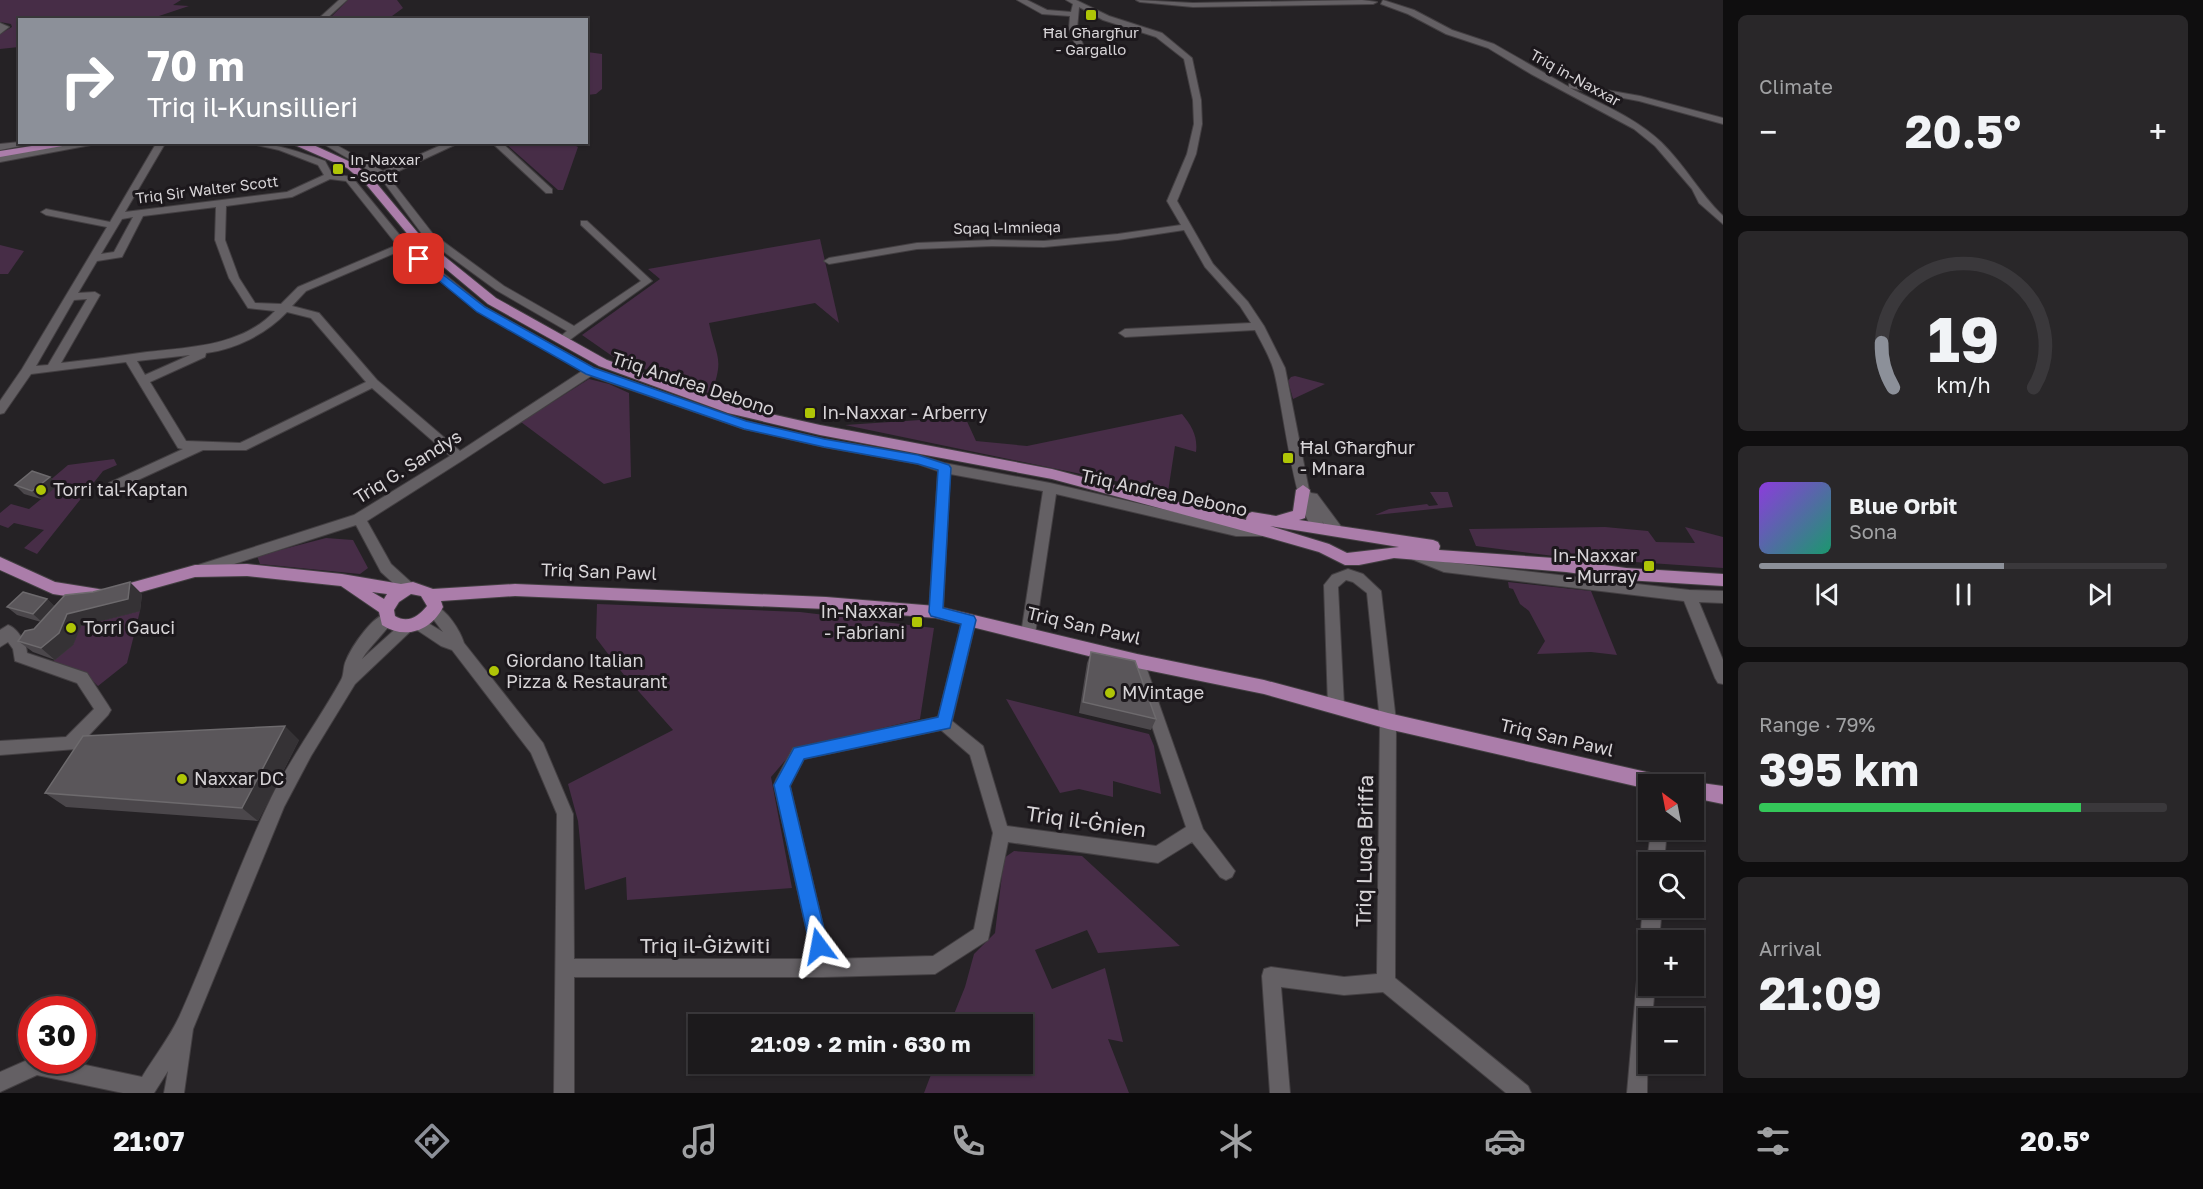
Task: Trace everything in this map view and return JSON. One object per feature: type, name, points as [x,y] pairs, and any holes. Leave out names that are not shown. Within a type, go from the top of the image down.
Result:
[{"type":"main road","points":[[0,154],[67,144]]},
{"type":"main road","name":"Triq Andrea Debono","points":[[301,144],[351,166],[369,181],[419,240],[492,301],[603,363],[732,410],[820,430],[1052,474],[1152,500],[1272,527],[1326,534]]},
{"type":"main road","points":[[1272,527],[1300,514],[1303,487]]},
{"type":"main road","name":"Triq Andrea Debono","points":[[1272,527],[1326,534]]},
{"type":"main road","points":[[1326,534],[1357,534],[1626,574],[1723,580]]},
{"type":"main road","points":[[1326,534],[1345,559],[1394,552],[1564,566]]},
{"type":"main road","points":[[1357,534],[1366,546],[1364,557]]},
{"type":"main road","points":[[0,563],[53,588],[105,596],[195,571],[248,570],[421,589],[433,604]]},
{"type":"main road","points":[[342,580],[387,613],[393,624],[413,625]]},
{"type":"main road","points":[[387,613],[393,598],[406,589]]},
{"type":"main road","name":"Triq San Pawl","points":[[413,625],[433,604],[482,591],[515,590],[826,603],[936,612],[1137,660],[1264,687],[1388,721],[1638,778]]},
{"type":"main road","points":[[1704,792],[1723,795]]},
{"type":"street","points":[[324,18],[343,0]]},
{"type":"street","points":[[1021,0],[1045,12],[1074,14]]},
{"type":"street","points":[[1140,0],[1193,5],[1385,1]]},
{"type":"street","name":"Triq in-Naxxar","points":[[1385,1],[1449,32],[1491,46],[1637,127],[1658,144],[1696,188],[1702,201],[1723,220]]},
{"type":"street","points":[[1073,2],[1073,29],[1080,47]]},
{"type":"street","points":[[1073,2],[1106,18],[1159,35],[1188,58],[1198,127],[1190,156],[1180,176],[1172,201],[1209,265],[1231,288],[1259,326],[1279,368],[1303,487],[1326,534]]},
{"type":"street","points":[[1555,82],[1640,99],[1723,121]]},
{"type":"street","points":[[0,147],[22,144]]},
{"type":"street","points":[[0,159],[91,144]]},
{"type":"street","points":[[0,410],[27,371],[161,144]]},
{"type":"street","name":"Triq Andrea Debono","points":[[258,144],[281,148],[322,163],[329,176],[349,179],[403,246],[481,309],[590,371],[744,425],[1050,488],[1236,531],[1272,527]]},
{"type":"street","points":[[328,144],[382,175],[429,236],[500,288],[574,331]]},
{"type":"street","points":[[382,175],[453,144]]},
{"type":"street","points":[[497,144],[549,191]]},
{"type":"street","name":"Triq Sir Walter Scott","points":[[120,216],[289,195],[329,176]]},
{"type":"street","points":[[221,204],[220,240],[234,278],[252,306],[285,308],[315,315],[373,382],[459,457]]},
{"type":"street","points":[[46,212],[113,225]]},
{"type":"street","points":[[94,258],[118,255],[140,213]]},
{"type":"street","points":[[560,341],[647,281],[584,223]]},
{"type":"street","name":"Sqaq l-Imnieqa","points":[[829,261],[916,246],[981,243],[1044,244],[1187,227]]},
{"type":"street","points":[[144,380],[258,331],[285,308],[302,289],[403,246]]},
{"type":"street","points":[[52,368],[94,295],[70,297]]},
{"type":"street","points":[[1125,333],[1259,326]]},
{"type":"street","points":[[27,371],[214,348]]},
{"type":"street","points":[[130,359],[182,445],[242,447],[373,382]]},
{"type":"street","name":"Triq G. Sandys","points":[[195,571],[359,519],[590,371]]},
{"type":"street","points":[[114,486],[201,446]]},
{"type":"street","points":[[936,612],[944,468]]},
{"type":"street","points":[[1028,634],[1050,488]]},
{"type":"street","points":[[359,519],[386,568],[406,589]]},
{"type":"street","points":[[1413,553],[1444,567],[1689,596],[1723,597]]},
{"type":"street","name":"Triq Luqa Briffa","points":[[1336,706],[1331,585],[1339,576],[1349,574],[1361,579],[1374,591],[1388,721],[1386,982]]},
{"type":"street","points":[[1689,596],[1723,678]]},
{"type":"street","points":[[433,604],[454,635],[457,646],[537,748],[565,814],[564,1093]]},
{"type":"street","points":[[350,679],[350,669],[356,655],[387,613]]},
{"type":"street","points":[[944,723],[969,620]]},
{"type":"street","points":[[0,1082],[37,1065],[145,1091],[185,1025],[277,803],[304,751],[350,679],[413,625],[457,646]]},
{"type":"street","points":[[3,633],[31,634]]},
{"type":"street","points":[[0,748],[70,744],[103,710],[82,678],[20,657],[20,648],[3,633]]},
{"type":"street","points":[[1137,660],[1194,831],[1226,872]]},
{"type":"street","points":[[824,968],[782,785],[799,753],[944,723]]},
{"type":"street","points":[[944,723],[977,751],[1001,833]]},
{"type":"street","name":"Triq il-Ġnien","points":[[1001,833],[1158,855],[1194,831]]},
{"type":"street","name":"Triq il-Ġiżwiti","points":[[563,968],[824,968],[934,965],[982,934],[1001,833]]},
{"type":"street","points":[[1280,1093],[1271,976],[1344,986],[1386,982],[1521,1093]]},
{"type":"street","points":[[1638,1093],[1645,996]]},
{"type":"street","points":[[174,1093],[185,1025]]},
{"type":"shaded area","points":[[0,0],[181,0],[173,5],[189,6],[153,18],[18,18],[18,47],[0,49],[0,34],[12,27],[11,24],[0,22]]},
{"type":"shaded area","points":[[348,0],[397,0],[403,8],[389,18],[331,17]]},
{"type":"shaded area","points":[[588,52],[602,54],[602,89],[596,94],[588,95]]},
{"type":"shaded area","points":[[506,144],[573,144],[578,147],[563,190],[558,190]]},
{"type":"shaded area","points":[[820,239],[839,323],[815,303],[709,323],[718,358],[718,373],[711,394],[615,358],[582,335],[660,279],[648,269]]},
{"type":"shaded area","points":[[0,245],[24,251],[8,274],[0,274]]},
{"type":"shaded area","points":[[1295,376],[1325,384],[1293,399],[1288,381]]},
{"type":"shaded area","points":[[589,379],[609,384],[629,393],[631,477],[604,484],[521,422]]},
{"type":"shaded area","points":[[1182,414],[1194,432],[1196,452],[1175,446],[1168,492],[845,425],[965,417],[976,441],[1027,446]]},
{"type":"shaded area","points":[[114,459],[117,465],[103,471],[37,554],[24,548],[44,530],[14,523],[8,528],[0,525],[0,513],[11,504],[29,509],[57,486],[48,482],[68,465]]},
{"type":"shaded area","points":[[1430,492],[1448,492],[1453,507],[1375,515],[1389,509],[1427,504],[1429,506],[1438,505]]},
{"type":"shaded area","points":[[1605,527],[1648,531],[1656,542],[1695,543],[1685,527],[1723,537],[1723,568],[1562,557],[1476,546],[1469,529]]},
{"type":"shaded area","points":[[326,538],[353,540],[368,568],[360,574],[260,564],[257,556]]},
{"type":"shaded area","points":[[1508,582],[1591,591],[1617,655],[1591,652],[1537,654],[1545,641],[1529,611],[1520,604],[1513,589],[1509,588]]},
{"type":"shaded area","points":[[597,604],[800,612],[934,628],[920,719],[795,749],[771,777],[792,888],[627,900],[626,877],[585,890],[578,821],[568,784],[673,730],[624,675],[596,638]]},
{"type":"shaded area","points":[[140,611],[127,663],[98,686],[85,673],[52,662],[73,645],[81,626]]},
{"type":"shaded area","points":[[1006,699],[1149,734],[1154,746],[1161,794],[1113,781],[1113,797],[1079,789],[1060,793]]},
{"type":"shaded area","points":[[1014,851],[1082,856],[1180,946],[1098,953],[1087,930],[1035,950],[1052,989],[1105,968],[1123,1042],[1108,1039],[1129,1093],[924,1093],[931,1074],[1033,1074],[1033,1014],[954,1014],[965,987],[974,954],[995,933],[1004,858]]},
{"type":"building","points":[[32,471],[50,477],[32,491],[15,485]]},
{"type":"building","points":[[130,582],[128,599],[67,614],[59,633],[41,648],[18,641],[25,631],[34,629],[65,595],[93,592]]},
{"type":"building","points":[[23,592],[47,599],[33,614],[7,607]]},
{"type":"building","name":"MVintage","points":[[1091,652],[1135,661],[1156,719],[1083,702]]},
{"type":"building","name":"Naxxar DC","points":[[285,726],[242,808],[45,793],[83,736]]},
{"type":"place","name":"Ħal Għargħur - Gargallo","points":[[1091,15]]},
{"type":"place","name":"In-Naxxar - Scott","points":[[338,169]]},
{"type":"place","name":"In-Naxxar - Arberry","points":[[810,413]]},
{"type":"place","name":"Ħal Għargħur - Mnara","points":[[1288,458]]},
{"type":"place","name":"Torri tal-Kaptan","points":[[41,490]]},
{"type":"place","name":"In-Naxxar - Murray","points":[[1649,566]]},
{"type":"place","name":"In-Naxxar - Fabriani","points":[[917,622]]},
{"type":"place","name":"Torri Gauci","points":[[71,628]]},
{"type":"place","name":"Giordano Italian Pizza & Restaurant","points":[[494,671]]},
{"type":"place","name":"MVintage","points":[[1110,693]]},
{"type":"place","name":"Naxxar DC","points":[[182,779]]},
{"type":"route","points":[[419,259],[481,309],[590,371],[744,425],[824,443],[918,460],[944,468],[936,612],[969,620],[944,723],[799,753],[782,785],[819,946]]}]
